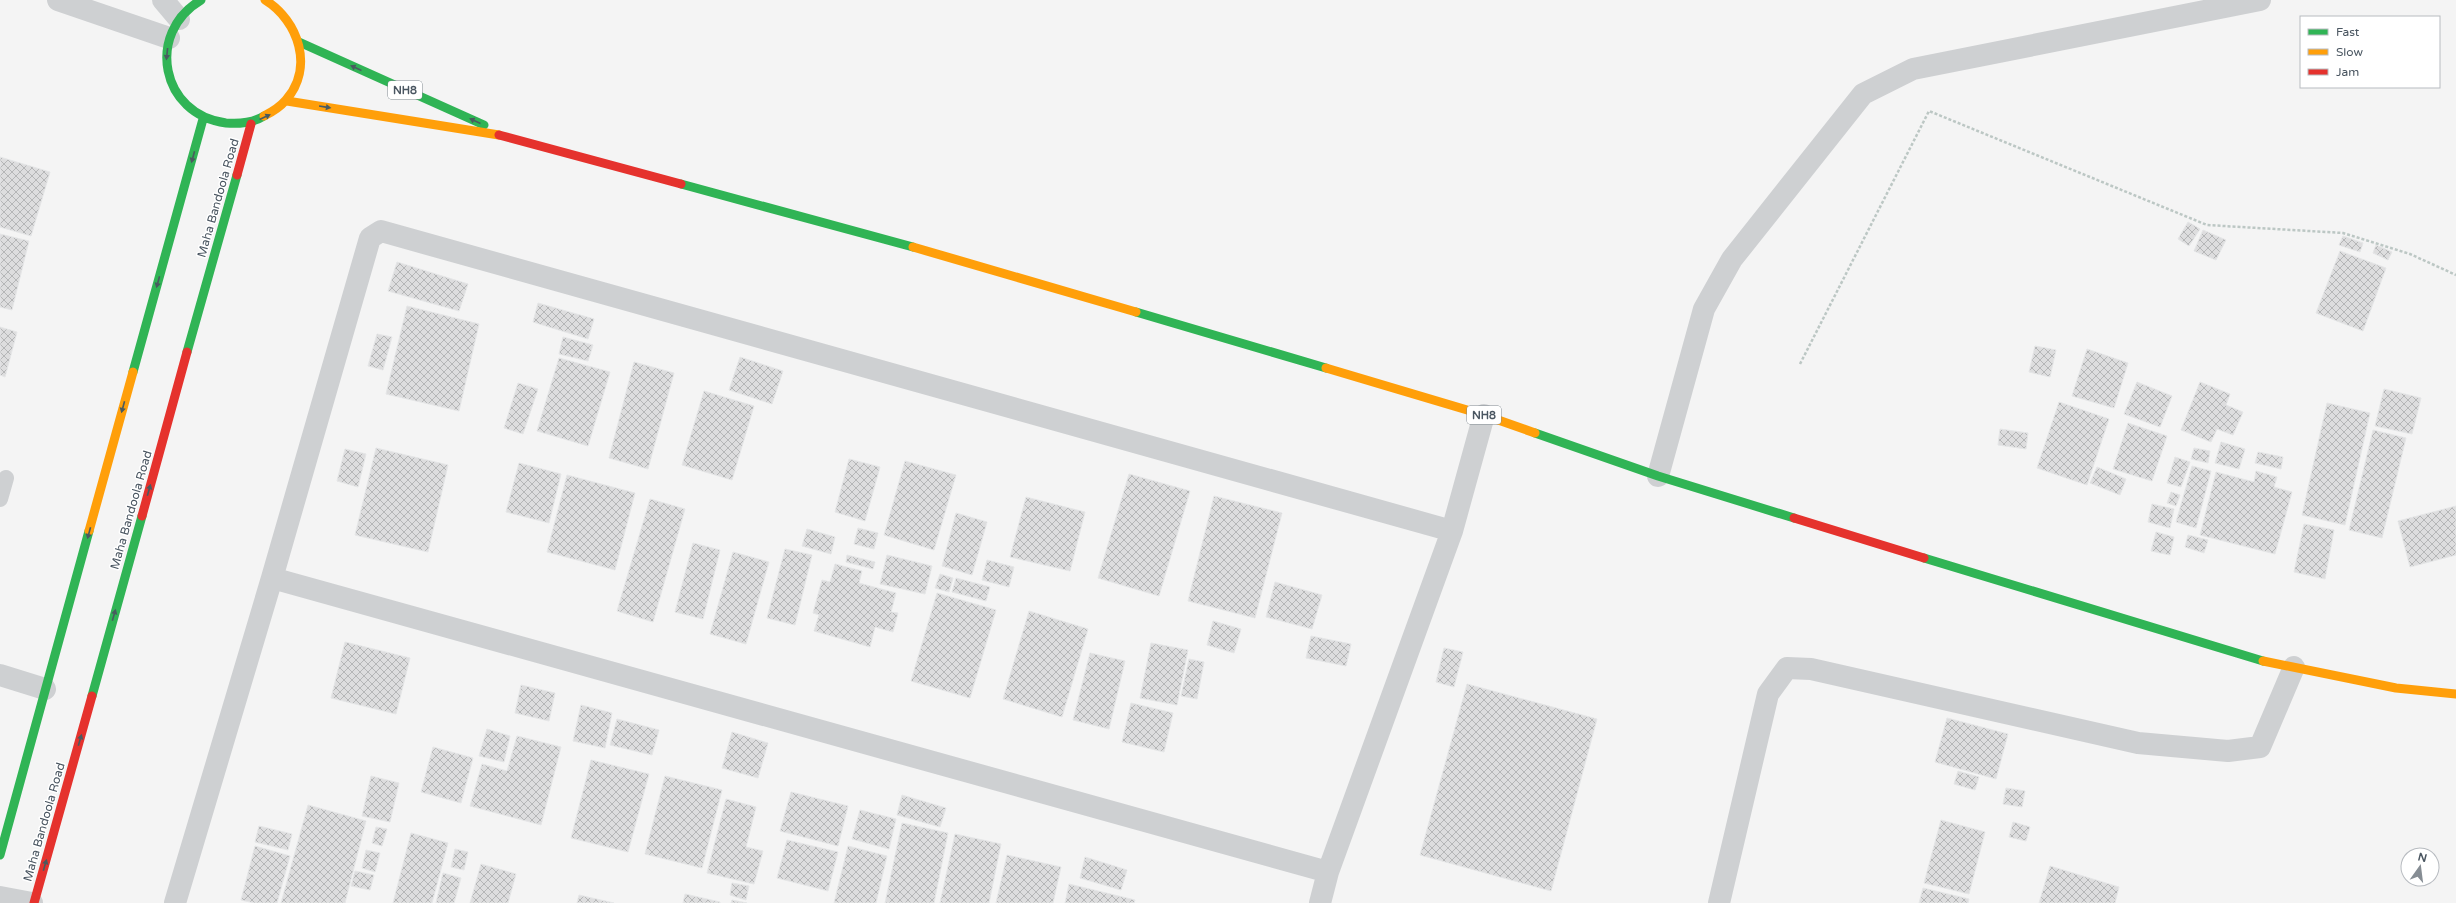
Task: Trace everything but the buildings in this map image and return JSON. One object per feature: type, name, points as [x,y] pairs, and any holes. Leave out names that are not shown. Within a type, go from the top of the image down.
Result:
[{"type":"main road","points":[[187,12],[166,57],[168,76],[173,87],[188,108],[203,119],[219,124],[235,126],[251,124],[271,115],[287,101],[297,83],[300,69],[299,42],[290,21],[274,3],[265,0]]},
{"type":"main road","name":"NH8","points":[[299,42],[510,137]]},
{"type":"main road","name":"NH8","points":[[287,101],[510,137],[935,253],[1484,415],[1658,476],[2079,606],[2264,661],[2396,688],[2456,694]]},
{"type":"main road","points":[[0,854],[203,119]]},
{"type":"main road","name":"Maha Bandoola Road","points":[[33,903],[251,124]]},
{"type":"street","points":[[58,0],[187,12]]},
{"type":"street","points":[[163,0],[187,12]]},
{"type":"street","points":[[1658,476],[1704,309],[1732,258],[1863,94],[1913,69],[2260,0]]},
{"type":"street","points":[[175,903],[272,578],[370,238],[381,231],[1452,531]]},
{"type":"street","points":[[1320,903],[1328,872],[1452,531],[1484,415]]},
{"type":"street","points":[[272,578],[1328,872]]},
{"type":"street","points":[[1719,903],[1768,694],[1787,668],[1811,669],[2138,743],[2228,751],[2260,747],[2294,667]]},
{"type":"street","points":[[0,675],[45,689]]},
{"type":"street","points":[[0,897],[33,903]]},
{"type":"lane","points":[[0,499],[6,478]]},
{"type":"path","points":[[1800,364],[1929,112],[2207,225],[2343,233],[2410,254],[2456,275]]},
{"type":"traffic: fast","points":[[201,0],[183,14],[172,32],[167,51],[168,71],[175,89],[187,105],[204,117],[226,123],[235,123],[250,122],[264,116]]},
{"type":"traffic: fast","points":[[299,42],[484,125]]},
{"type":"traffic: fast","points":[[133,372],[203,119]]},
{"type":"traffic: fast","points":[[187,352],[237,175]]},
{"type":"traffic: fast","points":[[681,184],[913,247]]},
{"type":"traffic: fast","points":[[1136,312],[1326,368]]},
{"type":"traffic: fast","points":[[1535,433],[1658,476],[1794,518]]},
{"type":"traffic: fast","points":[[92,696],[142,516]]},
{"type":"traffic: fast","points":[[0,855],[89,531]]},
{"type":"traffic: fast","points":[[1924,558],[2263,661]]},
{"type":"traffic: slow","points":[[264,116],[281,105],[295,87],[301,60],[299,46],[294,32],[287,20],[277,9],[265,0]]},
{"type":"traffic: slow","points":[[287,101],[499,135]]},
{"type":"traffic: slow","points":[[913,247],[1136,312]]},
{"type":"traffic: slow","points":[[1326,368],[1484,415],[1535,433]]},
{"type":"traffic: slow","points":[[89,531],[133,372]]},
{"type":"traffic: slow","points":[[2263,661],[2396,688],[2456,694]]},
{"type":"traffic: jam","points":[[237,175],[251,124]]},
{"type":"traffic: jam","points":[[499,135],[681,184]]},
{"type":"traffic: jam","points":[[142,516],[187,352]]},
{"type":"traffic: jam","points":[[1794,518],[1924,558]]},
{"type":"traffic: jam","points":[[34,903],[92,696]]}]
